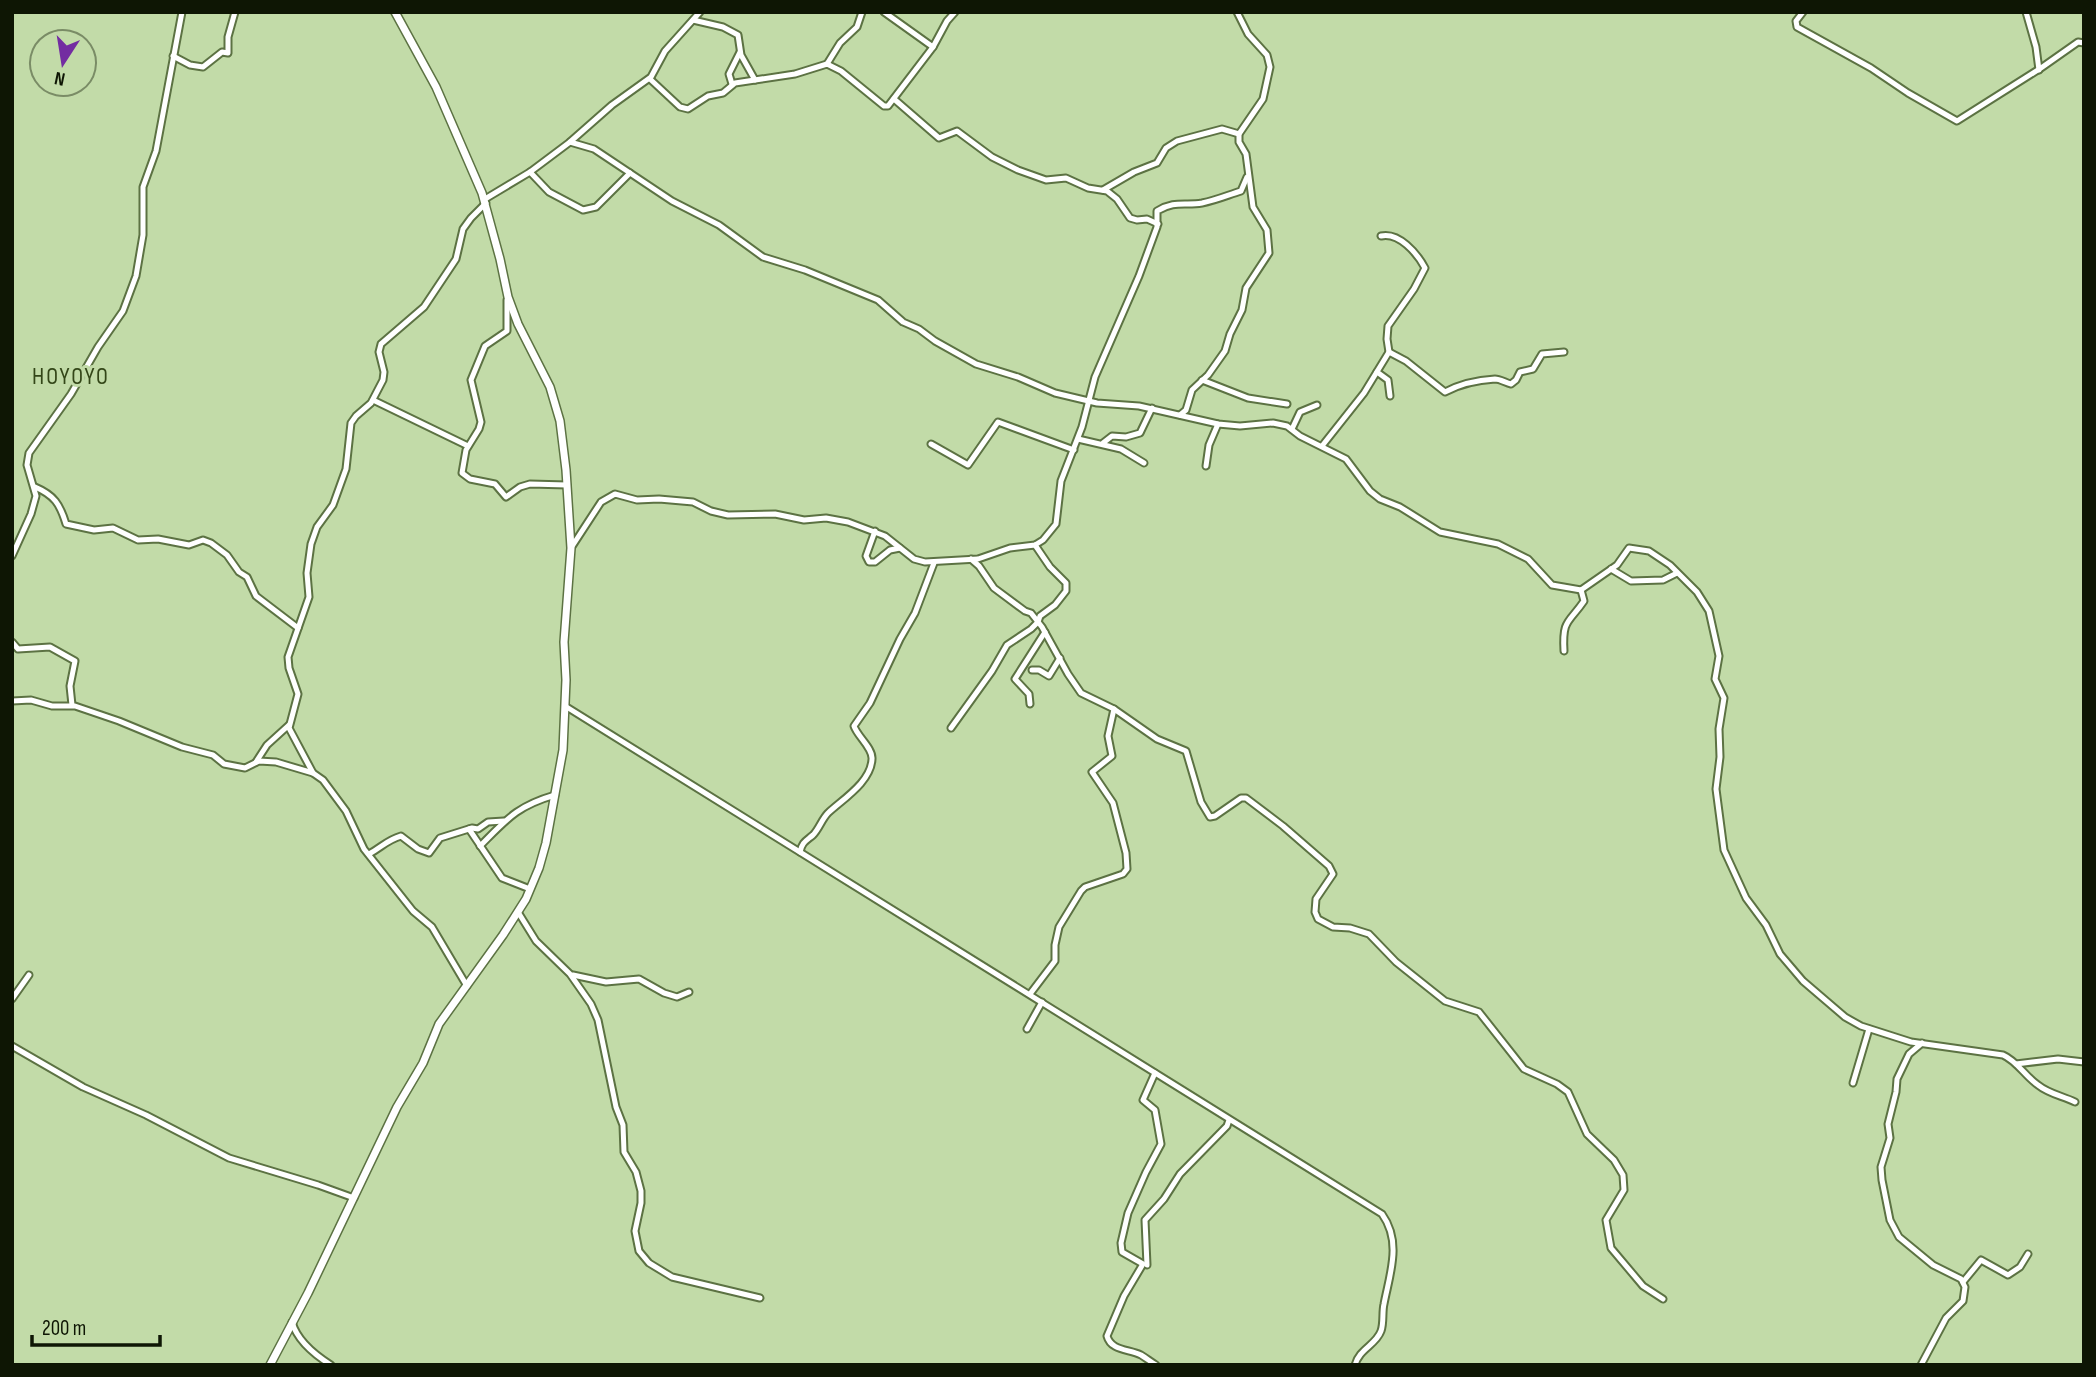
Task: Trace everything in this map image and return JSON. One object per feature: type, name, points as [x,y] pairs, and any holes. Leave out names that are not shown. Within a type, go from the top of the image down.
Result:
[{"type":"street","points":[[12,556],[36,496],[27,465],[29,453],[71,394],[123,311],[136,276],[143,235],[143,187],[156,151],[181,12]]},
{"type":"street","points":[[173,56],[190,65],[203,66],[222,52],[228,53],[228,37],[235,12]]},
{"type":"street","points":[[270,1365],[301,1307],[397,1107],[430,1049],[439,1024],[516,916],[530,889],[546,843],[563,750],[564,642],[571,548],[562,432],[550,387],[518,324],[508,297],[486,201],[440,97],[395,12]]},
{"type":"street","points":[[12,701],[31,700],[57,706],[72,705],[182,747],[212,754],[224,764],[245,768],[256,762],[267,745],[289,725],[294,713],[298,694],[288,657],[309,597],[307,573],[314,533],[333,505],[346,469],[351,423],[373,400],[384,376],[379,353],[381,344],[424,307],[456,259],[463,229],[486,201],[530,172],[650,79],[665,51],[700,12]]},
{"type":"street","points":[[650,79],[680,107],[688,109],[708,96],[723,93],[732,85],[795,74],[827,64],[840,43],[858,27],[863,12]]},
{"type":"street","points":[[884,12],[933,47]]},
{"type":"street","points":[[827,64],[841,71],[884,106],[889,106],[933,47],[955,12]]},
{"type":"street","points":[[1180,416],[1186,410],[1192,390],[1227,348],[1230,334],[1242,310],[1246,288],[1269,253],[1267,230],[1253,207],[1245,154],[1239,142],[1240,134],[1263,99],[1270,67],[1267,55],[1248,34],[1237,12]]},
{"type":"street","points":[[1803,12],[1796,21],[1797,27],[1871,68],[1956,121],[2039,70],[2078,42],[2084,43]]},
{"type":"street","points":[[2026,12],[2036,47],[2039,70]]},
{"type":"street","points":[[693,20],[734,32],[740,38],[740,52],[729,75],[732,85]]},
{"type":"street","points":[[740,52],[755,80]]},
{"type":"street","points":[[894,99],[939,138],[957,131],[992,157],[1028,174],[1046,180],[1066,178],[1088,188],[1103,190],[1117,199],[1130,218],[1147,219],[1158,224]]},
{"type":"street","points":[[1103,190],[1134,172],[1157,163],[1166,148],[1177,141],[1226,128],[1240,134]]},
{"type":"street","points":[[570,142],[594,149],[672,201],[719,225],[756,253],[878,300],[902,322],[976,364],[1018,377],[1055,393],[1087,401],[1152,408],[1218,424],[1280,424],[1346,459],[1370,491],[1380,499],[1400,507],[1440,532],[1498,544],[1528,559],[1552,585],[1581,590],[1617,565],[1629,548],[1649,551],[1678,573],[1697,592],[1709,611],[1718,646],[1719,662],[1715,679],[1723,693],[1725,705],[1719,729],[1720,757],[1716,789],[1726,857],[1746,898],[1766,925],[1780,954],[1803,981],[1845,1017],[1905,1041],[2003,1055],[2041,1088],[2075,1102]]},
{"type":"street","points":[[530,172],[550,192],[583,210],[598,206],[630,173]]},
{"type":"street","points":[[571,548],[601,502],[615,494],[637,500],[693,502],[711,511],[729,515],[764,513],[804,520],[826,518],[856,524],[885,536],[914,559],[934,563],[971,559],[1035,545],[1043,540],[1056,524],[1062,481],[1078,439],[1087,401],[1139,276],[1158,224],[1156,214],[1159,209],[1181,203],[1198,204],[1241,191],[1247,177]]},
{"type":"street","points":[[1322,446],[1364,393],[1389,352],[1389,325],[1425,268],[1408,246],[1388,234],[1381,236]]},
{"type":"street","points":[[508,297],[507,331],[485,346],[471,380],[481,422],[468,446],[463,475],[495,484],[505,497],[530,484],[567,485]]},
{"type":"street","points":[[1389,352],[1406,361],[1446,392],[1478,379],[1497,379],[1510,384],[1520,372],[1533,369],[1542,354],[1564,352]]},
{"type":"street","points":[[1377,372],[1388,380],[1390,396]]},
{"type":"street","points":[[1202,380],[1248,398],[1287,404]]},
{"type":"street","points":[[373,400],[468,446]]},
{"type":"street","points":[[1292,429],[1300,412],[1317,405]]},
{"type":"street","points":[[1103,443],[1112,436],[1126,437],[1140,433],[1152,408]]},
{"type":"street","points":[[932,444],[968,465],[996,423],[1001,422],[1073,450]]},
{"type":"street","points":[[1206,466],[1207,449],[1218,424]]},
{"type":"street","points":[[1078,439],[1121,449],[1144,463]]},
{"type":"street","points":[[35,487],[54,497],[65,524],[70,526],[94,530],[113,528],[138,540],[158,539],[189,545],[203,540],[217,546],[230,558],[239,572],[249,579],[256,596],[298,628]]},
{"type":"street","points":[[874,531],[866,556],[869,562],[874,562],[890,550],[900,548]]},
{"type":"street","points":[[951,729],[1007,645],[1038,622],[1040,616],[1059,601],[1067,587],[1035,545]]},
{"type":"street","points":[[971,559],[994,588],[1031,613],[1081,693],[1114,709],[1157,739],[1186,751],[1201,802],[1210,817],[1241,798],[1246,798],[1329,866],[1334,874],[1316,899],[1315,912],[1318,919],[1333,927],[1346,927],[1369,933],[1396,962],[1445,1001],[1479,1012],[1524,1069],[1568,1092],[1587,1134],[1614,1160],[1623,1175],[1624,1190],[1606,1220],[1611,1248],[1643,1286],[1663,1299]]},
{"type":"street","points":[[800,852],[806,839],[814,834],[827,815],[859,785],[868,771],[871,753],[854,727],[870,703],[915,613],[934,563]]},
{"type":"street","points":[[1611,569],[1631,582],[1666,579],[1678,573]]},
{"type":"street","points":[[1564,651],[1565,629],[1571,615],[1584,601],[1581,590]]},
{"type":"street","points":[[1030,704],[1028,693],[1015,679],[1045,632]]},
{"type":"street","points":[[12,642],[18,649],[50,647],[75,661],[70,687],[72,705]]},
{"type":"street","points":[[1032,670],[1038,670],[1048,676],[1060,658]]},
{"type":"street","points":[[565,706],[1385,1217],[1394,1250],[1383,1307],[1382,1330],[1360,1353],[1355,1365]]},
{"type":"street","points":[[1030,994],[1055,961],[1059,927],[1081,891],[1123,874],[1126,869],[1126,853],[1113,803],[1092,772],[1112,756],[1108,741],[1114,709]]},
{"type":"street","points":[[289,725],[290,733],[313,773]]},
{"type":"street","points":[[256,762],[276,762],[313,773],[323,779],[343,808],[360,843],[413,911],[432,927],[467,986]]},
{"type":"street","points":[[480,846],[523,806],[555,795]]},
{"type":"street","points":[[369,854],[390,839],[401,836],[418,849],[429,853],[440,838],[478,829],[488,822],[504,821]]},
{"type":"street","points":[[469,829],[502,878],[530,889]]},
{"type":"street","points":[[516,916],[524,922],[536,942],[570,974],[591,1004],[600,1027],[616,1107],[623,1125],[624,1152],[636,1172],[641,1191],[635,1231],[639,1251],[649,1263],[672,1277],[760,1298]]},
{"type":"street","points":[[570,974],[581,979],[599,981],[639,979],[677,997],[689,992]]},
{"type":"street","points":[[12,999],[29,975]]},
{"type":"street","points":[[1027,1029],[1042,1002]]},
{"type":"street","points":[[1853,1083],[1869,1028]]},
{"type":"street","points":[[1921,1365],[1946,1318],[1963,1301],[1965,1291],[1963,1282],[1933,1265],[1899,1237],[1890,1220],[1882,1180],[1881,1167],[1890,1141],[1888,1124],[1897,1079],[1909,1054],[1922,1043]]},
{"type":"street","points":[[12,1046],[83,1087],[146,1115],[229,1158],[354,1198]]},
{"type":"street","points":[[2016,1064],[2058,1059],[2084,1062]]},
{"type":"street","points":[[1155,1073],[1143,1100],[1155,1110],[1161,1144],[1128,1213],[1121,1248],[1124,1254],[1143,1264],[1124,1296],[1107,1336],[1108,1342],[1116,1347],[1141,1355],[1156,1365]]},
{"type":"street","points":[[1147,1265],[1144,1220],[1164,1199],[1180,1174],[1227,1126],[1229,1120]]},
{"type":"street","points":[[1963,1282],[1981,1260],[2008,1275],[2020,1267],[2028,1254]]},
{"type":"street","points":[[292,1321],[300,1339],[331,1365]]},
{"type":"district","name":"HOYOYO","points":[[71,376]]}]
